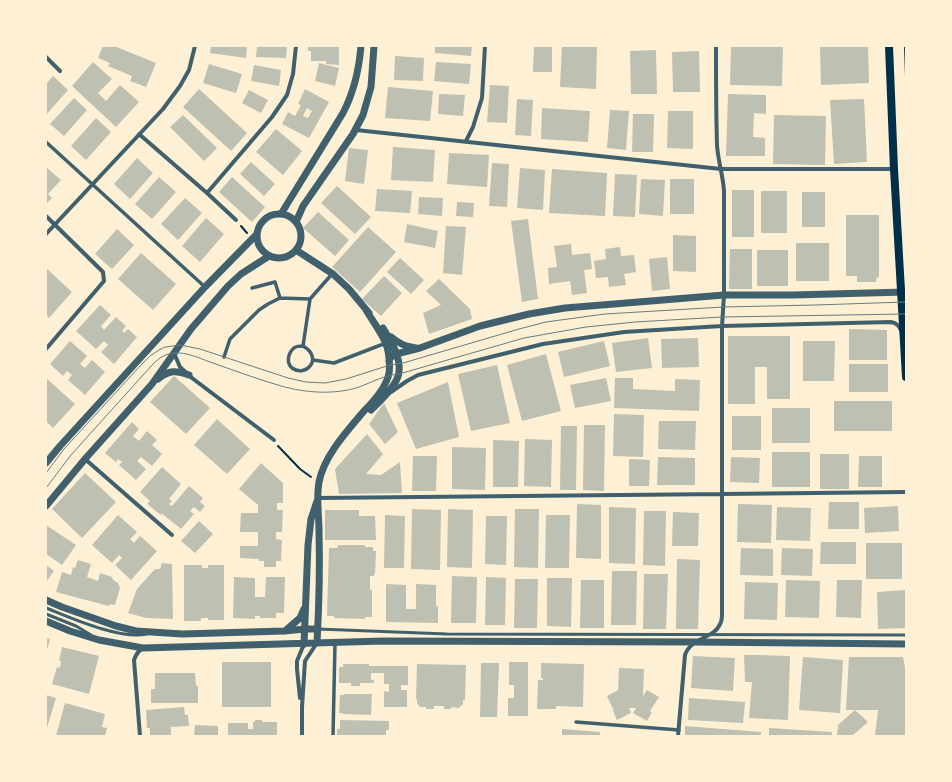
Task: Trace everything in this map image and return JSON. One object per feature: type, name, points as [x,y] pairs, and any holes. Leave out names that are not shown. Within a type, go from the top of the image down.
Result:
[{"type":"main road","points":[[889,46],[894,169],[903,292],[903,336],[906,377]]},
{"type":"street","points":[[46,234],[163,109],[180,86],[189,70],[195,46]]},
{"type":"street","points":[[207,193],[272,117],[287,95],[293,74],[296,46]]},
{"type":"street","points":[[281,214],[350,100],[357,80],[361,46]]},
{"type":"street","points":[[296,222],[303,206],[356,130],[371,87],[374,46]]},
{"type":"street","points":[[466,141],[473,127],[482,98],[485,46]]},
{"type":"street","points":[[678,736],[685,655],[688,648],[695,642],[717,630],[721,623],[722,614],[722,326],[724,295],[724,191],[717,146],[716,46]]},
{"type":"street","points":[[46,57],[60,71]]},
{"type":"street","points":[[356,130],[721,169],[894,169]]},
{"type":"street","points":[[139,134],[236,220]]},
{"type":"street","points":[[46,142],[205,287]]},
{"type":"street","points":[[46,463],[205,287],[254,237],[262,221],[274,214],[287,215],[296,222],[301,233],[301,239],[296,250],[292,254],[281,258],[269,256],[261,250],[257,240],[254,237]]},
{"type":"street","points":[[46,216],[56,224],[103,272],[104,281],[46,349]]},
{"type":"street","points":[[296,250],[333,274],[349,289],[366,310],[397,343],[404,346],[420,348]]},
{"type":"street","points":[[46,506],[85,458],[152,384],[191,329],[228,286],[241,274],[269,256]]},
{"type":"street","points":[[303,346],[310,299],[333,274]]},
{"type":"street","points":[[252,288],[275,282],[280,298]]},
{"type":"street","points":[[389,361],[391,357],[396,354],[420,348],[480,326],[565,308],[724,295],[903,292]]},
{"type":"street","points":[[224,357],[230,339],[268,304],[280,298],[310,299]]},
{"type":"street","points":[[302,736],[305,661],[317,643],[319,530],[318,498],[322,470],[344,435],[384,386],[389,375],[389,361],[386,343],[366,310]]},
{"type":"street","points":[[344,435],[384,397],[418,375],[543,344],[624,332],[722,326],[891,322],[898,325],[903,336]]},
{"type":"street","points":[[380,324],[391,341],[399,364],[399,374],[394,384],[384,397]]},
{"type":"street","points":[[313,360],[334,363],[386,343]]},
{"type":"street","points":[[303,346],[310,351],[312,355],[313,360],[311,366],[303,370],[294,369],[288,363],[288,358],[293,349],[303,346]]},
{"type":"street","points":[[174,353],[180,367],[189,375],[274,440]]},
{"type":"street","points":[[152,384],[164,374],[174,371],[189,375]]},
{"type":"street","points":[[85,458],[172,535]]},
{"type":"street","points":[[318,498],[906,492]]},
{"type":"street","points":[[302,707],[297,661],[304,644],[308,544],[312,514],[318,498]]},
{"type":"street","points":[[46,600],[116,626],[136,631],[182,634],[318,629]]},
{"type":"street","points":[[284,631],[300,618],[306,606]]},
{"type":"street","points":[[46,621],[77,634],[99,640],[143,648],[383,641],[906,644]]},
{"type":"street","points":[[333,736],[335,643]]},
{"type":"street","points":[[140,736],[134,660],[139,651],[143,648]]},
{"type":"street","points":[[576,722],[679,730]]},
{"type":"lane","points":[[46,608],[76,620],[116,633],[142,635],[156,632]]},
{"type":"lane","points":[[46,614],[76,626],[99,640]]},
{"type":"lane","points":[[318,629],[447,634],[906,635]]},
{"type":"path","points":[[905,46],[906,77]]},
{"type":"path","points":[[236,220],[254,237]]},
{"type":"path","points":[[274,440],[300,469],[319,483]]},
{"type":"building","points":[[103,46],[114,46],[156,63],[146,87],[130,81],[132,76],[108,66],[110,63],[98,58]]},
{"type":"building","points":[[211,46],[247,46],[246,58],[210,53]]},
{"type":"building","points":[[257,46],[287,46],[286,58],[256,57]]},
{"type":"building","points":[[308,46],[339,46],[339,65],[326,64],[326,61],[311,61],[311,51],[308,51]]},
{"type":"building","points":[[435,46],[472,46],[471,56],[435,53]]},
{"type":"building","points":[[534,46],[552,46],[552,72],[533,72]]},
{"type":"building","points":[[562,46],[597,47],[596,89],[560,87]]},
{"type":"building","points":[[731,46],[783,46],[782,86],[730,85]]},
{"type":"building","points":[[820,46],[868,46],[869,83],[821,85]]},
{"type":"building","points":[[656,50],[657,94],[631,94],[630,51]]},
{"type":"building","points":[[699,51],[700,92],[673,92],[672,52]]},
{"type":"building","points":[[395,56],[424,58],[423,81],[394,80]]},
{"type":"building","points":[[93,62],[112,79],[98,93],[106,101],[120,85],[139,102],[116,127],[72,86]]},
{"type":"building","points":[[436,62],[471,64],[469,84],[434,81]]},
{"type":"building","points":[[319,63],[339,68],[335,86],[315,81]]},
{"type":"building","points":[[209,64],[242,74],[236,93],[203,83]]},
{"type":"building","points":[[254,65],[281,70],[279,86],[251,81]]},
{"type":"building","points":[[53,76],[68,90],[46,115],[46,84]]},
{"type":"building","points":[[490,85],[509,86],[507,123],[487,122]]},
{"type":"building","points":[[388,87],[433,91],[430,121],[385,118]]},
{"type":"building","points":[[199,89],[247,133],[231,151],[183,107]]},
{"type":"building","points":[[305,89],[329,102],[309,138],[282,124],[288,112],[295,116],[301,105],[298,104]],"holes":[[[307,108],[312,111],[308,118],[303,116]]]},
{"type":"building","points":[[249,90],[268,100],[261,113],[242,103]]},
{"type":"building","points":[[439,94],[465,95],[463,116],[438,114]]},
{"type":"building","points":[[728,94],[766,95],[766,114],[754,113],[753,137],[765,138],[765,156],[726,156]]},
{"type":"building","points":[[74,98],[87,110],[64,136],[50,124]]},
{"type":"building","points":[[517,99],[533,100],[531,136],[515,135]]},
{"type":"building","points":[[864,99],[867,162],[834,164],[830,100]]},
{"type":"building","points":[[542,108],[590,111],[588,142],[541,139]]},
{"type":"building","points":[[610,110],[629,111],[626,150],[607,148]]},
{"type":"building","points":[[668,111],[693,111],[693,149],[667,148]]},
{"type":"building","points":[[633,114],[654,114],[653,152],[632,152]]},
{"type":"building","points":[[183,115],[217,148],[204,161],[170,127]]},
{"type":"building","points":[[774,115],[826,116],[825,165],[773,164]]},
{"type":"building","points":[[96,118],[111,132],[86,160],[71,146]]},
{"type":"building","points":[[276,129],[302,151],[283,175],[256,152]]},
{"type":"building","points":[[393,147],[435,150],[433,182],[391,180]]},
{"type":"building","points":[[349,148],[368,150],[364,184],[345,181]]},
{"type":"building","points":[[449,153],[489,155],[487,187],[447,184]]},
{"type":"building","points":[[137,158],[153,173],[130,199],[114,184]]},
{"type":"building","points":[[251,162],[275,184],[264,196],[240,174]]},
{"type":"building","points":[[492,163],[509,164],[507,207],[489,206]]},
{"type":"building","points":[[46,167],[61,180],[48,194],[52,198],[46,204]]},
{"type":"building","points":[[520,168],[545,170],[543,210],[517,208]]},
{"type":"building","points":[[552,169],[607,173],[605,216],[549,213]]},
{"type":"building","points":[[615,174],[637,175],[635,217],[613,216]]},
{"type":"building","points":[[159,177],[176,192],[152,219],[135,204]]},
{"type":"building","points":[[232,177],[265,207],[252,222],[219,192]]},
{"type":"building","points":[[641,179],[665,180],[663,216],[639,214]]},
{"type":"building","points":[[670,179],[694,179],[694,214],[670,214]]},
{"type":"building","points":[[337,186],[371,217],[355,234],[321,203]]},
{"type":"building","points":[[377,189],[412,191],[410,213],[375,211]]},
{"type":"building","points":[[732,190],[754,190],[754,237],[732,237]]},
{"type":"building","points":[[761,191],[787,191],[787,233],[761,233]]},
{"type":"building","points":[[802,192],[825,192],[825,227],[802,227]]},
{"type":"building","points":[[419,197],[443,198],[442,216],[418,214]]},
{"type":"building","points":[[185,198],[202,213],[178,240],[161,224]]},
{"type":"building","points":[[457,202],[474,203],[473,217],[456,216]]},
{"type":"building","points":[[318,212],[349,240],[335,256],[303,228]]},
{"type":"building","points":[[846,215],[879,215],[879,278],[877,277],[876,282],[857,282],[857,276],[846,276]]},
{"type":"building","points":[[206,218],[224,234],[200,262],[182,246]]},
{"type":"building","points":[[528,219],[538,299],[522,302],[511,221]]},
{"type":"building","points":[[407,224],[438,231],[435,248],[404,242]]},
{"type":"building","points":[[446,226],[466,227],[462,275],[443,273]]},
{"type":"building","points":[[368,227],[396,252],[360,292],[332,267]]},
{"type":"building","points":[[117,229],[134,245],[112,269],[95,254]]},
{"type":"building","points":[[673,235],[696,236],[696,272],[673,271]]},
{"type":"building","points":[[796,243],[829,243],[829,281],[796,281]]},
{"type":"building","points":[[571,244],[572,255],[590,253],[592,269],[584,270],[587,293],[572,295],[570,281],[549,284],[548,268],[557,267],[554,246]]},
{"type":"building","points":[[620,247],[621,256],[634,255],[636,272],[624,274],[626,285],[609,287],[608,277],[596,278],[594,261],[606,259],[605,249]]},
{"type":"building","points":[[730,249],[752,249],[752,289],[729,289]]},
{"type":"building","points":[[757,250],[788,250],[788,286],[757,286]]},
{"type":"building","points":[[141,253],[176,284],[153,310],[118,279]]},
{"type":"building","points":[[667,257],[670,289],[652,291],[649,259]]},
{"type":"building","points":[[400,258],[424,280],[411,294],[387,272]]},
{"type":"building","points":[[46,268],[72,292],[49,318],[46,315]]},
{"type":"building","points":[[384,276],[402,293],[381,316],[362,299]]},
{"type":"building","points":[[439,279],[470,309],[472,319],[429,334],[423,313],[441,305],[426,291]]},
{"type":"building","points":[[100,305],[111,315],[101,326],[104,330],[116,317],[126,326],[122,331],[124,333],[128,329],[137,337],[114,364],[101,352],[108,345],[104,341],[96,349],[76,331]]},
{"type":"building","points":[[849,329],[887,330],[887,360],[849,360]]},
{"type":"building","points":[[728,336],[790,336],[790,399],[767,399],[767,367],[755,367],[755,404],[728,404]]},
{"type":"building","points":[[648,338],[652,368],[616,372],[612,343]]},
{"type":"building","points":[[698,338],[699,367],[662,368],[661,339]]},
{"type":"building","points":[[70,341],[87,356],[80,364],[85,368],[92,360],[105,372],[85,395],[68,380],[72,375],[67,371],[63,376],[50,364]]},
{"type":"building","points":[[604,341],[610,366],[564,377],[558,352]]},
{"type":"building","points":[[803,341],[835,341],[834,381],[803,381]]},
{"type":"building","points":[[546,354],[561,411],[522,421],[507,365]]},
{"type":"building","points":[[849,364],[888,364],[888,392],[849,392]]},
{"type":"building","points":[[497,365],[510,423],[471,431],[458,374]]},
{"type":"building","points":[[174,376],[210,408],[186,434],[150,402]]},
{"type":"building","points":[[46,378],[75,404],[53,428],[46,421]]},
{"type":"building","points":[[606,378],[611,401],[575,408],[570,385]]},
{"type":"building","points":[[615,378],[633,378],[633,389],[675,391],[675,379],[700,380],[699,411],[614,408]]},
{"type":"building","points":[[448,382],[459,437],[416,449],[397,403]]},
{"type":"building","points":[[834,401],[892,401],[892,431],[834,431]]},
{"type":"building","points":[[384,403],[398,432],[385,444],[369,424]]},
{"type":"building","points":[[772,408],[810,408],[810,443],[772,443]]},
{"type":"building","points":[[614,414],[644,415],[643,457],[613,456]]},
{"type":"building","points":[[732,416],[761,416],[761,450],[732,450]]},
{"type":"building","points":[[217,419],[250,449],[227,474],[194,445]]},
{"type":"building","points":[[659,421],[696,421],[695,450],[658,449]]},
{"type":"building","points":[[132,422],[139,429],[133,436],[139,441],[147,431],[157,440],[152,445],[162,454],[152,466],[141,457],[137,461],[146,469],[136,480],[119,465],[122,462],[118,459],[116,462],[105,453]]},
{"type":"building","points":[[584,425],[605,425],[604,491],[583,490]]},
{"type":"building","points":[[561,426],[577,426],[576,490],[560,490]]},
{"type":"building","points":[[367,434],[383,454],[366,474],[381,475],[400,462],[402,493],[339,494],[335,469]]},
{"type":"building","points":[[525,439],[552,440],[551,487],[524,486]]},
{"type":"building","points":[[493,440],[519,441],[518,487],[493,487]]},
{"type":"building","points":[[452,447],[486,448],[485,490],[452,489]]},
{"type":"building","points":[[772,452],[810,452],[810,487],[772,487]]},
{"type":"building","points":[[820,454],[849,454],[849,489],[820,489]]},
{"type":"building","points":[[413,456],[437,456],[436,491],[412,491]]},
{"type":"building","points":[[859,456],[882,456],[882,487],[858,487]]},
{"type":"building","points":[[658,457],[695,458],[695,485],[657,485]]},
{"type":"building","points":[[731,457],[760,458],[759,483],[730,482]]},
{"type":"building","points":[[629,459],[650,460],[649,486],[629,486]]},
{"type":"building","points":[[261,463],[283,483],[283,503],[277,503],[277,510],[283,510],[282,532],[276,532],[276,539],[282,540],[281,561],[276,561],[276,567],[264,567],[264,561],[259,561],[259,559],[240,558],[240,546],[258,546],[258,532],[240,532],[241,513],[258,513],[258,505],[239,489]]},
{"type":"building","points":[[162,467],[181,484],[169,499],[172,501],[169,504],[172,506],[189,486],[203,498],[200,502],[205,506],[200,512],[194,507],[190,511],[194,514],[181,529],[147,504],[150,501],[140,492]]},
{"type":"building","points":[[85,473],[116,502],[82,538],[52,509]]},
{"type":"building","points":[[829,502],[859,502],[859,529],[828,529]]},
{"type":"building","points":[[577,504],[601,505],[601,559],[576,558]]},
{"type":"building","points":[[738,504],[772,505],[771,543],[737,542]]},
{"type":"building","points":[[898,506],[899,531],[865,533],[864,508]]},
{"type":"building","points":[[609,507],[636,508],[635,564],[609,563]]},
{"type":"building","points":[[777,507],[811,508],[810,541],[776,540]]},
{"type":"building","points":[[412,509],[441,510],[440,570],[411,569]]},
{"type":"building","points":[[448,509],[473,510],[472,568],[447,567]]},
{"type":"building","points":[[515,509],[539,509],[538,568],[514,567]]},
{"type":"building","points":[[325,510],[359,510],[359,516],[375,516],[376,540],[325,540]]},
{"type":"building","points":[[644,511],[666,511],[665,566],[643,565]]},
{"type":"building","points":[[673,512],[699,513],[698,546],[672,546]]},
{"type":"building","points":[[118,515],[137,532],[130,539],[134,543],[140,536],[157,551],[131,580],[115,565],[122,558],[119,555],[112,563],[92,545]]},
{"type":"building","points":[[385,515],[405,516],[404,568],[384,568]]},
{"type":"building","points":[[546,515],[570,515],[569,568],[545,568]]},
{"type":"building","points":[[486,516],[507,516],[506,565],[485,564]]},
{"type":"building","points":[[199,521],[213,534],[195,553],[181,541]]},
{"type":"building","points":[[46,525],[76,545],[62,565],[46,554]]},
{"type":"building","points":[[821,542],[856,542],[856,564],[820,564]]},
{"type":"building","points":[[866,543],[902,543],[902,579],[866,579]]},
{"type":"building","points":[[338,545],[365,545],[365,547],[373,547],[373,551],[376,551],[375,574],[374,576],[370,576],[370,590],[372,590],[372,617],[365,617],[365,619],[334,618],[334,616],[327,616],[329,548],[337,548]]},
{"type":"building","points":[[741,548],[773,549],[773,576],[740,575]]},
{"type":"building","points":[[782,548],[813,549],[812,576],[781,575]]},
{"type":"building","points":[[677,559],[700,560],[698,629],[676,629]]},
{"type":"building","points":[[78,560],[91,564],[87,577],[98,581],[100,573],[112,577],[113,580],[118,583],[120,588],[115,605],[110,604],[109,606],[56,592],[62,572],[71,575],[73,567],[75,568]]},
{"type":"building","points":[[162,563],[172,564],[173,619],[146,618],[128,613],[137,589],[155,569],[160,569]]},
{"type":"building","points":[[46,565],[54,571],[46,582]]},
{"type":"building","points":[[184,565],[202,565],[202,568],[208,568],[208,565],[224,565],[224,620],[208,620],[208,618],[201,618],[201,621],[184,621]]},
{"type":"building","points":[[612,571],[637,571],[636,625],[611,625]]},
{"type":"building","points":[[644,574],[668,574],[666,629],[643,629]]},
{"type":"building","points":[[452,576],[477,577],[476,623],[451,623]]},
{"type":"building","points":[[234,577],[255,578],[255,597],[265,597],[266,577],[285,577],[284,613],[276,613],[276,618],[260,618],[260,616],[255,616],[255,619],[233,618]]},
{"type":"building","points":[[486,577],[506,578],[505,625],[485,625]]},
{"type":"building","points":[[547,578],[572,578],[571,627],[547,626]]},
{"type":"building","points":[[515,579],[538,579],[537,628],[514,628]]},
{"type":"building","points":[[581,580],[604,580],[604,628],[580,628]]},
{"type":"building","points":[[786,580],[820,581],[819,618],[785,617]]},
{"type":"building","points":[[837,580],[862,580],[861,618],[836,617]]},
{"type":"building","points":[[745,582],[778,583],[777,620],[744,619]]},
{"type":"building","points":[[386,584],[406,585],[406,609],[416,609],[416,584],[436,585],[438,623],[386,622]]},
{"type":"building","points":[[906,590],[906,628],[878,629],[877,592]]},
{"type":"building","points":[[46,638],[50,639],[46,653]]},
{"type":"building","points":[[62,647],[99,656],[89,694],[52,684],[57,667],[60,668],[61,661],[59,661]]},
{"type":"building","points":[[744,655],[790,656],[788,720],[749,718],[752,682],[745,682]]},
{"type":"building","points":[[693,656],[735,658],[733,691],[691,688]]},
{"type":"building","points":[[803,657],[843,660],[840,713],[799,710]]},
{"type":"building","points":[[849,657],[903,657],[906,672],[906,736],[875,736],[878,710],[846,710]]},
{"type":"building","points":[[222,662],[271,662],[271,707],[222,707]]},
{"type":"building","points":[[509,662],[528,662],[528,716],[508,716],[508,698],[514,698],[514,685],[509,685]]},
{"type":"building","points":[[481,663],[499,663],[497,717],[480,717]]},
{"type":"building","points":[[541,663],[584,664],[583,707],[556,706],[556,709],[537,709],[538,680],[543,680],[543,678],[541,678]]},
{"type":"building","points":[[343,664],[408,666],[408,685],[401,685],[401,690],[407,690],[407,707],[384,707],[384,691],[389,692],[389,684],[384,684],[384,673],[371,673],[371,680],[374,680],[374,683],[360,683],[360,686],[351,686],[351,683],[339,683],[339,667],[343,667]]},
{"type":"building","points":[[417,664],[466,665],[465,700],[463,700],[463,704],[458,708],[451,707],[451,709],[444,709],[444,706],[434,706],[434,709],[426,709],[426,707],[419,706],[416,699]]},
{"type":"building","points":[[619,668],[644,669],[643,696],[647,690],[659,697],[650,711],[652,712],[647,721],[633,713],[636,708],[629,708],[631,713],[617,720],[607,696],[618,690]]},
{"type":"building","points":[[155,673],[195,673],[196,686],[198,686],[198,703],[151,703],[151,689],[155,689]]},
{"type":"building","points":[[372,694],[371,715],[339,713],[340,695]]},
{"type":"building","points":[[46,695],[56,698],[46,731]]},
{"type":"building","points":[[689,698],[745,702],[743,723],[688,720]]},
{"type":"building","points":[[65,703],[105,714],[102,727],[107,728],[105,736],[56,736]]},
{"type":"building","points":[[184,707],[185,715],[188,715],[189,726],[171,727],[171,736],[150,736],[150,728],[147,728],[146,710]]},
{"type":"building","points":[[855,710],[868,722],[853,735],[855,736],[837,736],[838,725]]},
{"type":"building","points":[[255,720],[262,720],[262,722],[277,722],[277,736],[228,736],[228,723],[248,723],[248,729],[253,729],[253,722],[255,722]]},
{"type":"building","points":[[340,720],[389,721],[389,730],[386,730],[386,736],[337,736],[337,729],[340,729]]},
{"type":"building","points":[[195,725],[218,726],[218,736],[194,736]]},
{"type":"building","points":[[685,726],[761,732],[761,736],[685,736]]},
{"type":"building","points":[[769,728],[832,732],[832,736],[769,736]]},
{"type":"building","points":[[562,729],[600,732],[600,736],[562,736]]},
{"type":"tram line","points":[[46,473],[64,449],[141,365],[150,356],[165,347],[180,345],[200,349],[288,378],[306,382],[325,383],[346,379],[390,365],[403,363],[546,322],[605,314],[723,307],[906,302]]},
{"type":"tram line","points":[[46,488],[71,455],[153,364],[163,356],[172,353],[184,353],[281,386],[310,392],[330,392],[350,390],[388,376],[524,338],[586,327],[635,322],[722,317],[906,314]]}]
